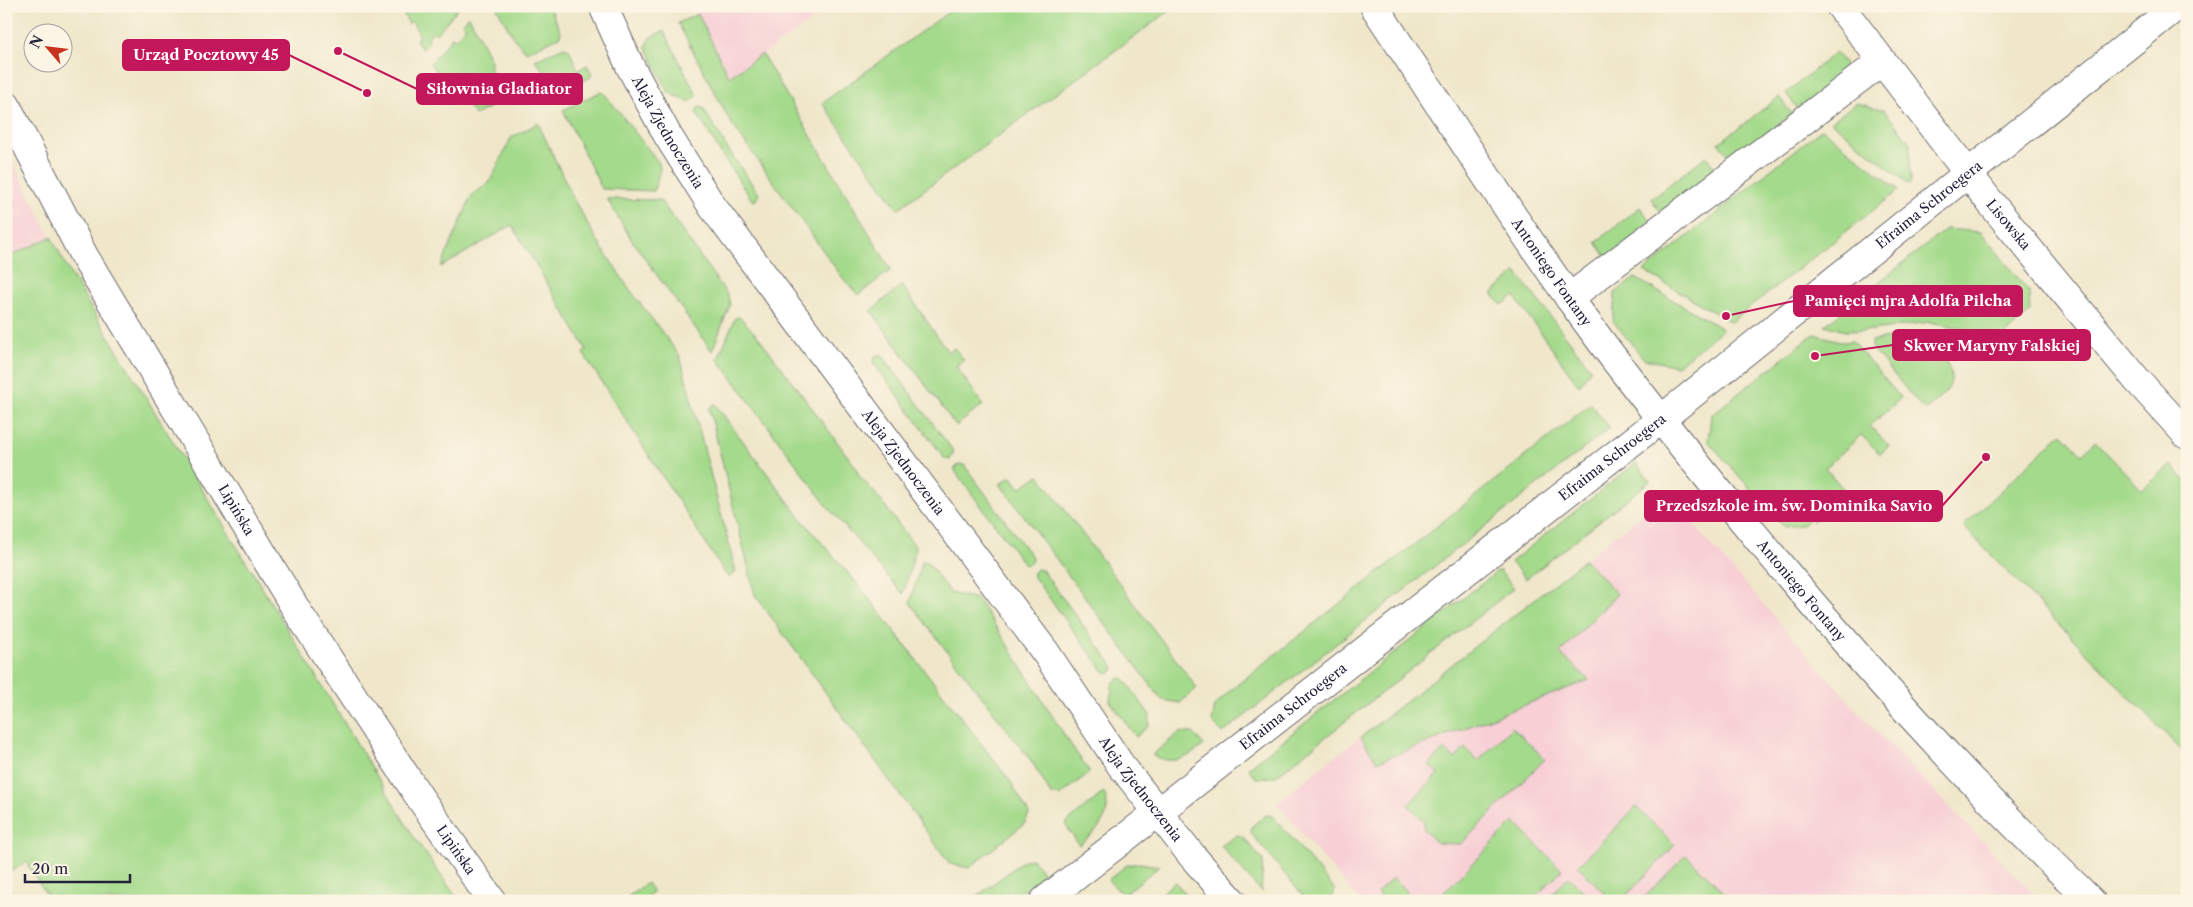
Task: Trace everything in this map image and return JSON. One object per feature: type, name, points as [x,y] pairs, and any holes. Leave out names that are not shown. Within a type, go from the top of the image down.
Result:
[{"type":"street","name":"Aleja Zjednoczenia","points":[[603,6],[630,66],[668,136],[712,206],[1046,653],[1120,764],[1193,857],[1232,901]]},
{"type":"street","name":"Antoniego Fontany","points":[[1374,6],[1569,298],[1660,420],[1784,572],[1860,660],[2037,849],[2091,901]]},
{"type":"street","name":"Lisowska","points":[[1840,6],[1967,173],[2137,380],[2187,435]]},
{"type":"street","name":"Efraima Schroegera","points":[[1044,901],[1660,420],[2177,6]]},
{"type":"street","points":[[1569,298],[1881,62]]},
{"type":"street","name":"Lipińska","points":[[6,106],[84,256],[298,614],[420,798],[492,901]]},
{"type":"shaded area","points":[[694,6],[833,6],[730,77]]},
{"type":"shaded area","points":[[11,159],[51,237],[6,258],[6,162]]},
{"type":"shaded area","points":[[1669,493],[1705,538],[1862,716],[2040,901],[1360,901],[1276,803]]},
{"type":"green space","points":[[399,6],[460,6],[436,34],[433,31],[427,39],[429,42],[422,50],[416,39],[420,36],[412,21],[409,24]]},
{"type":"green space","points":[[496,6],[549,6],[561,32],[559,37],[526,52],[515,40]]},
{"type":"green space","points":[[957,6],[1176,6],[898,209],[822,103]]},
{"type":"green space","points":[[698,14],[729,77],[762,54],[891,270],[858,295],[842,277],[731,123],[678,23]]},
{"type":"green space","points":[[469,16],[492,63],[489,65],[495,79],[499,78],[508,97],[475,115],[467,105],[470,103],[462,95],[459,96],[453,89],[456,87],[445,74],[442,77],[430,64],[452,37],[455,39],[466,27],[462,24]]},
{"type":"green space","points":[[664,31],[697,96],[689,102],[669,93],[646,47],[651,37]]},
{"type":"green space","points":[[564,47],[569,49],[578,70],[587,65],[592,74],[591,77],[556,95],[544,71],[535,60]]},
{"type":"green space","points":[[1836,52],[1847,67],[1843,75],[1798,109],[1786,93]]},
{"type":"green space","points":[[600,92],[604,93],[659,163],[660,169],[654,191],[602,189],[563,110]]},
{"type":"green space","points":[[1779,97],[1792,114],[1732,160],[1719,143]]},
{"type":"green space","points":[[1856,103],[1884,110],[1910,143],[1911,182],[1909,184],[1831,122]]},
{"type":"green space","points":[[699,107],[703,108],[729,151],[759,194],[755,201],[752,200],[725,160],[696,112]]},
{"type":"green space","points":[[538,123],[575,202],[598,242],[630,290],[680,356],[736,572],[728,578],[583,353],[587,350],[512,225],[441,267],[472,195],[489,183],[511,138]]},
{"type":"green space","points":[[1822,129],[1899,190],[1731,322],[1644,271]]},
{"type":"green space","points":[[1706,156],[1718,173],[1664,216],[1651,199]]},
{"type":"green space","points":[[607,199],[660,200],[728,296],[730,305],[712,351],[633,242]]},
{"type":"green space","points":[[1640,207],[1653,224],[1608,260],[1596,242]]},
{"type":"green space","points":[[1946,229],[1981,232],[2029,292],[2030,312],[2004,336],[1930,322],[1873,330],[1845,331],[1825,325]]},
{"type":"green space","points":[[51,237],[70,273],[414,837],[459,901],[63,901],[59,895],[50,900],[26,862],[6,875],[6,258]]},
{"type":"green space","points":[[1516,272],[1591,369],[1579,386],[1514,296],[1502,305],[1492,294]]},
{"type":"green space","points":[[1635,278],[1722,330],[1677,366],[1644,359],[1613,321],[1615,293]]},
{"type":"green space","points":[[902,285],[948,352],[954,348],[964,360],[956,366],[983,405],[956,426],[871,311]]},
{"type":"green space","points":[[740,317],[761,340],[855,466],[859,476],[874,492],[915,546],[903,594],[827,506],[718,359],[735,318]]},
{"type":"green space","points":[[1925,332],[1945,360],[1951,375],[1950,383],[1945,393],[1927,409],[1923,409],[1871,347],[1871,341]]},
{"type":"green space","points":[[1814,334],[1844,342],[1852,341],[1901,398],[1870,426],[1889,446],[1880,454],[1861,435],[1825,468],[1846,492],[1813,522],[1810,518],[1802,525],[1784,527],[1708,441],[1711,415]]},
{"type":"green space","points":[[877,355],[882,355],[954,452],[950,460],[945,459],[873,362],[873,358]]},
{"type":"green space","points":[[715,404],[802,520],[861,588],[1010,781],[1029,814],[1024,824],[969,868],[950,864],[755,595],[709,408]]},
{"type":"green space","points":[[1591,404],[1610,428],[1223,733],[1212,722],[1215,706],[1227,693]]},
{"type":"green space","points":[[2062,433],[2082,454],[2095,441],[2142,490],[2171,465],[2187,482],[2187,756],[1963,526]]},
{"type":"green space","points":[[1636,463],[1650,481],[1526,579],[1511,562]]},
{"type":"green space","points":[[960,464],[964,465],[1032,557],[1028,565],[1024,564],[955,471],[955,468]]},
{"type":"green space","points":[[1039,475],[1197,688],[1180,703],[1162,700],[1000,484],[1011,476],[1020,488]]},
{"type":"green space","points":[[1585,559],[1617,594],[1560,653],[1589,680],[1377,762],[1361,737]]},
{"type":"green space","points":[[922,561],[928,563],[950,593],[977,599],[1090,772],[1060,796],[1051,794],[1032,762],[910,603]]},
{"type":"green space","points":[[1037,569],[1042,570],[1114,667],[1113,671],[1109,674],[1105,673],[1033,576],[1033,572]]},
{"type":"green space","points":[[1499,570],[1514,588],[1275,777],[1256,778],[1248,768]]},
{"type":"green space","points":[[1119,678],[1124,679],[1150,715],[1149,726],[1136,737],[1110,701],[1113,683]]},
{"type":"green space","points":[[1512,727],[1545,759],[1461,844],[1437,843],[1424,830],[1424,821],[1408,805],[1438,774],[1429,765],[1444,749],[1455,759],[1465,748],[1478,761]]},
{"type":"green space","points":[[1179,733],[1193,733],[1204,745],[1192,754],[1179,759],[1166,760],[1152,755]]},
{"type":"green space","points":[[1104,792],[1107,809],[1102,823],[1079,845],[1065,824]]},
{"type":"green space","points":[[1636,807],[1675,845],[1621,901],[1612,901],[1578,866]]},
{"type":"green space","points":[[1266,815],[1273,816],[1335,890],[1329,901],[1307,901],[1251,833],[1252,826]]},
{"type":"green space","points":[[1514,822],[1562,870],[1531,901],[1435,901]]},
{"type":"green space","points":[[1237,835],[1243,837],[1263,860],[1261,892],[1221,846]]},
{"type":"green space","points":[[1686,855],[1733,901],[1641,901]]},
{"type":"green space","points":[[1033,859],[1044,874],[1009,901],[976,901],[974,899],[1024,860]]},
{"type":"green space","points":[[1139,863],[1160,866],[1123,895],[1108,880],[1127,865]]},
{"type":"green space","points":[[1569,877],[1593,901],[1545,901]]},
{"type":"green space","points":[[1393,878],[1416,901],[1384,901],[1377,893]]},
{"type":"green space","points":[[1175,882],[1192,901],[1152,901]]},
{"type":"green space","points":[[647,883],[653,892],[648,896],[652,901],[622,901]]},
{"type":"place","name":"Siłownia Gladiator","points":[[338,51]]},
{"type":"place","name":"Urząd Pocztowy 45","points":[[367,93]]},
{"type":"place","name":"Pamięci mjra Adolfa Pilcha","points":[[1726,316]]},
{"type":"place","name":"Skwer Maryny Falskiej","points":[[1815,356]]},
{"type":"place","name":"Przedszkole im. św. Dominika Savio","points":[[1986,457]]}]
